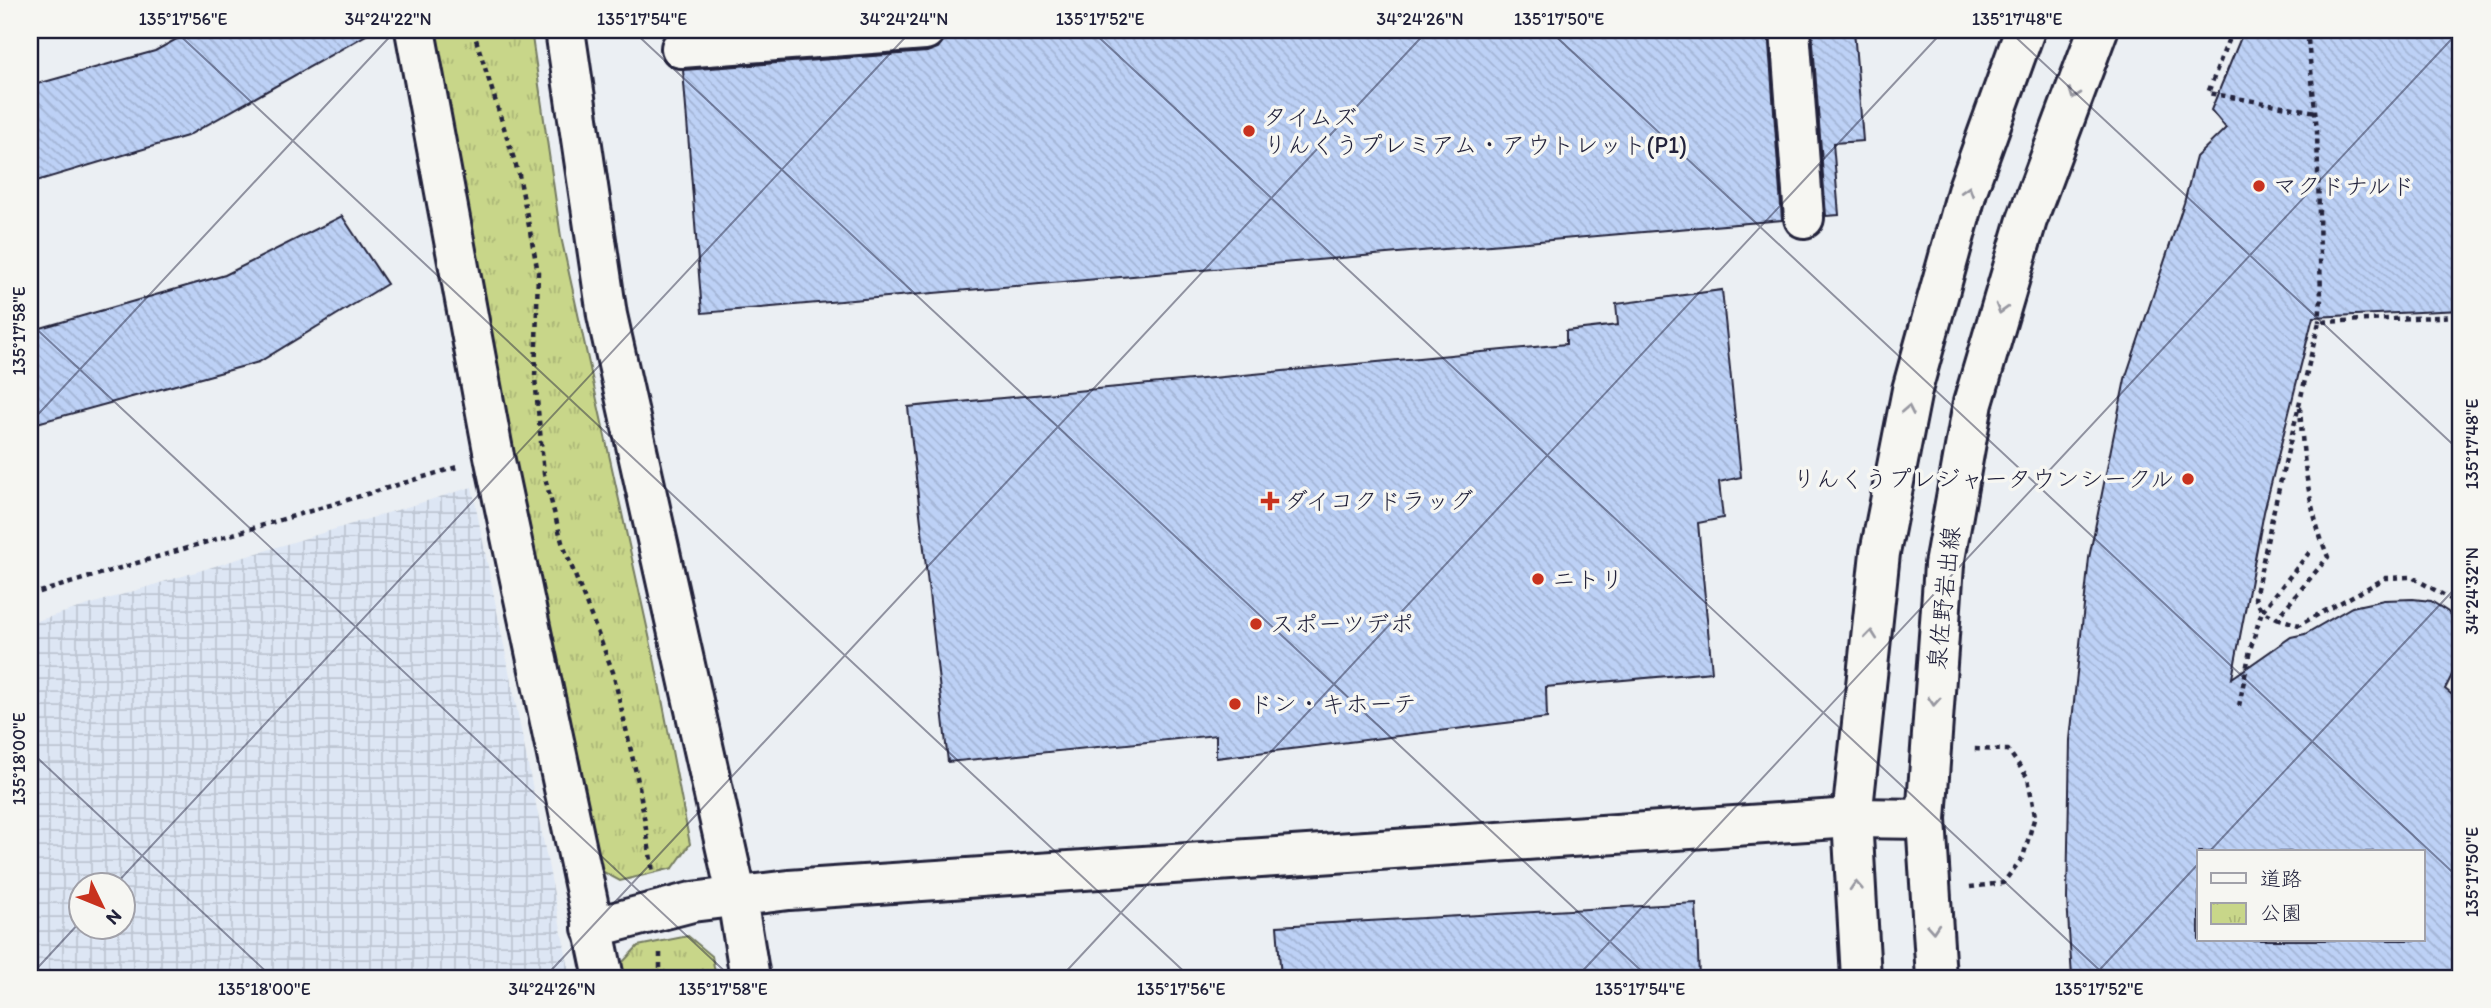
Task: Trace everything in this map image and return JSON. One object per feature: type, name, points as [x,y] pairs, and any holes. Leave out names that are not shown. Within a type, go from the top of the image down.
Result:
[{"type":"street","points":[[415,30],[494,456],[604,978]]},
{"type":"street","points":[[565,30],[607,315],[737,898],[750,978]]},
{"type":"street","points":[[681,48],[925,30]]},
{"type":"street","points":[[1790,30],[1804,218]]},
{"type":"street","points":[[1861,978],[1852,818],[1880,553],[1912,390],[1968,188],[2025,30]]},
{"type":"street","name":"泉佐野岩出線","points":[[1936,978],[1926,819],[1944,565],[1973,403],[2027,220],[2098,30]]},
{"type":"street","points":[[592,928],[692,902],[789,890],[1852,818],[1926,819]]},
{"type":"path","points":[[473,30],[519,175],[538,272],[535,378],[544,474],[562,542],[613,672],[639,786],[655,881]]},
{"type":"path","points":[[2232,30],[2208,93],[2316,111]]},
{"type":"path","points":[[2307,30],[2316,111],[2321,299],[2319,322],[2255,598],[2262,611],[2298,625],[2386,578],[2412,577],[2461,605]]},
{"type":"path","points":[[2319,322],[2461,316]]},
{"type":"path","points":[[2277,618],[2328,557],[2318,532],[2304,468],[2300,399]]},
{"type":"path","points":[[30,595],[494,456]]},
{"type":"path","points":[[2239,706],[2250,650],[2262,611],[2312,549]]},
{"type":"path","points":[[1969,887],[2003,883],[2023,857],[2035,816],[2028,778],[2008,750],[1970,749]]},
{"type":"shaded area","points":[[472,487],[571,978],[30,978],[30,623]]},
{"type":"green space","points":[[435,30],[531,30],[561,237],[655,663],[690,844],[673,868],[620,881],[598,869],[483,300]]},
{"type":"green space","points":[[688,936],[712,956],[716,978],[625,978],[621,964],[638,946]]},
{"type":"building","points":[[193,30],[375,30],[187,136],[30,183],[30,86],[155,51]]},
{"type":"building","name":"タイムズ りんくうプレミアム・アウトレット(P1)","points":[[947,30],[1768,30],[1782,220],[702,313],[683,70],[927,52],[938,48]]},
{"type":"building","points":[[1812,30],[1854,30],[1863,141],[1833,143],[1839,215],[1826,216]]},
{"type":"building","name":"りんくうプレジャータウンシークル","points":[[2244,30],[2461,30],[2461,310],[2313,317],[2264,512],[2232,678],[2291,637],[2305,634],[2352,607],[2384,600],[2413,599],[2431,601],[2448,612],[2461,632],[2461,657],[2445,689],[2456,698],[2461,773],[2461,978],[2072,978],[2067,899],[2070,740],[2089,558],[2125,379],[2184,203],[2196,157],[2226,128],[2211,110]]},
{"type":"building","points":[[342,216],[387,284],[259,362],[30,425],[30,331],[225,275]]},
{"type":"building","points":[[1722,290],[1741,477],[1719,482],[1723,518],[1698,523],[1712,672],[1546,687],[1547,718],[1216,758],[1216,735],[948,762],[908,407],[1566,344],[1566,331],[1618,325],[1616,304]]},
{"type":"building","points":[[1696,903],[1699,978],[1281,978],[1277,926]]},
{"type":"place","name":"タイムズ りんくうプレミアム・アウトレット(P1)","points":[[1249,131]]},
{"type":"place","name":"マクドナルド","points":[[2259,186]]},
{"type":"place","name":"りんくうプレジャータウンシークル","points":[[2188,479]]},
{"type":"place","name":"ダイコクドラッグ","points":[[1270,501]]},
{"type":"place","name":"ニトリ","points":[[1538,579]]},
{"type":"place","name":"スポーツデポ","points":[[1256,624]]},
{"type":"place","name":"ドン・キホーテ","points":[[1235,704]]}]
